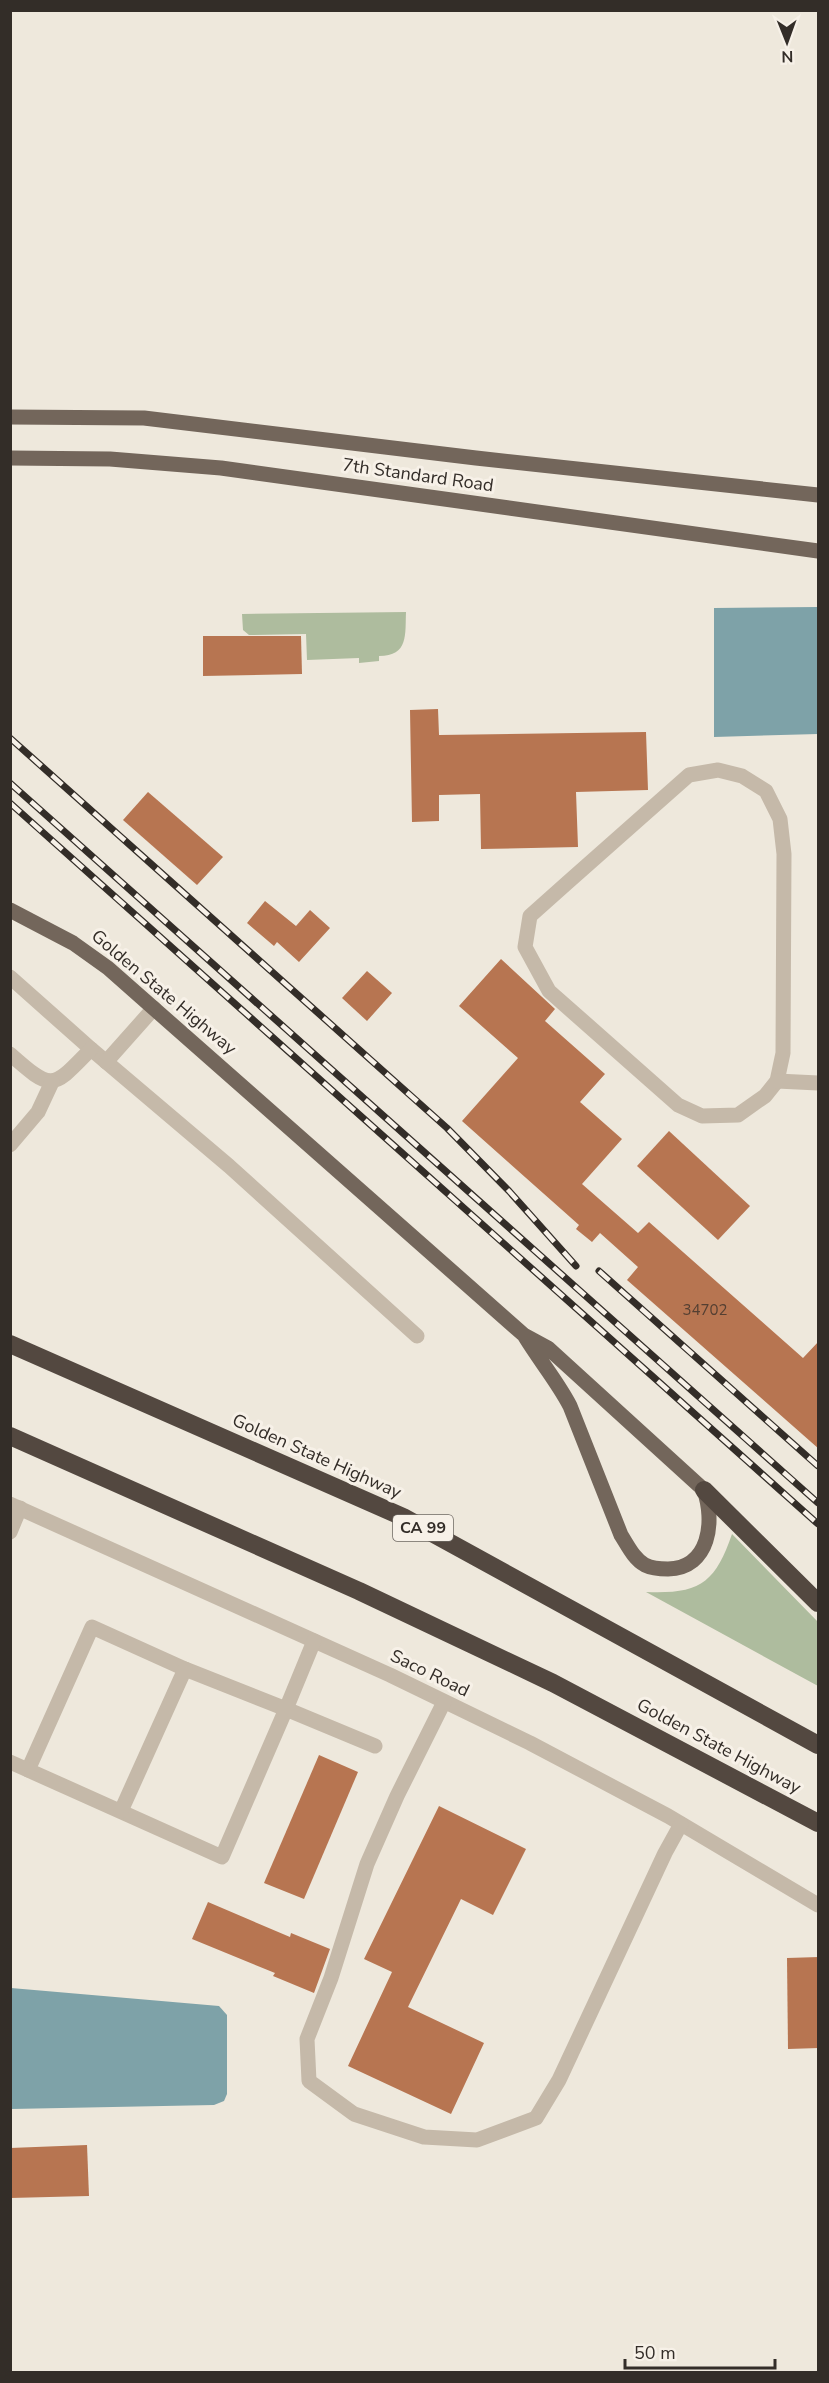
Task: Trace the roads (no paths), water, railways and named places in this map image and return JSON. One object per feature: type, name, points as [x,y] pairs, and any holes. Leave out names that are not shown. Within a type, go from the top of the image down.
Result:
[{"type":"highway","name":"Golden State Highway","points":[[10,1344],[403,1517],[819,1745]]},
{"type":"highway","name":"Golden State Highway","points":[[10,1436],[359,1591],[542,1678],[819,1822]]},
{"type":"highway","points":[[704,1490],[819,1603]]},
{"type":"main road","name":"7th Standard Road","points":[[10,417],[144,418],[476,458],[819,495]]},
{"type":"main road","name":"7th Standard Road","points":[[10,458],[110,459],[221,468],[819,551]]},
{"type":"main road","name":"Golden State Highway","points":[[10,910],[43,925],[108,968],[525,1335],[548,1348],[704,1490],[710,1516],[707,1541],[701,1553],[689,1563],[676,1569],[661,1569],[645,1565],[633,1554],[621,1535],[570,1406],[525,1335]]},
{"type":"street","points":[[718,770],[742,776],[765,791],[780,819],[784,854],[783,1053],[777,1081],[765,1096],[738,1115],[702,1116],[678,1105],[549,991],[525,947],[530,916],[689,775],[718,770]]},
{"type":"street","points":[[10,977],[229,1166],[417,1336]]},
{"type":"street","points":[[106,1062],[154,1008]]},
{"type":"street","points":[[10,1145],[38,1112],[52,1082],[64,1076],[91,1049]]},
{"type":"street","points":[[10,1054],[39,1079],[52,1082]]},
{"type":"street","points":[[777,1081],[819,1083]]},
{"type":"street","points":[[10,1532],[15,1506]]},
{"type":"street","name":"Saco Road","points":[[15,1506],[390,1675],[530,1743],[681,1824],[819,1905]]},
{"type":"street","points":[[28,1770],[92,1627],[375,1746]]},
{"type":"street","points":[[10,1762],[222,1857],[314,1641]]},
{"type":"street","points":[[121,1811],[185,1668]]},
{"type":"street","points":[[444,1702],[366,1864],[331,1978],[307,2039],[309,2081],[354,2114],[424,2137],[477,2140],[536,2118],[559,2080],[665,1853],[681,1824]]},
{"type":"water","points":[[818,607],[818,734],[714,737],[714,608]]},
{"type":"water","points":[[11,1988],[219,2006],[227,2015],[227,2094],[224,2101],[214,2105],[11,2109]]},
{"type":"railway","points":[[10,738],[447,1128],[509,1191],[576,1266]]},
{"type":"railway","points":[[10,783],[818,1503]]},
{"type":"railway","points":[[10,803],[818,1524]]},
{"type":"railway","points":[[599,1271],[818,1466]]}]
